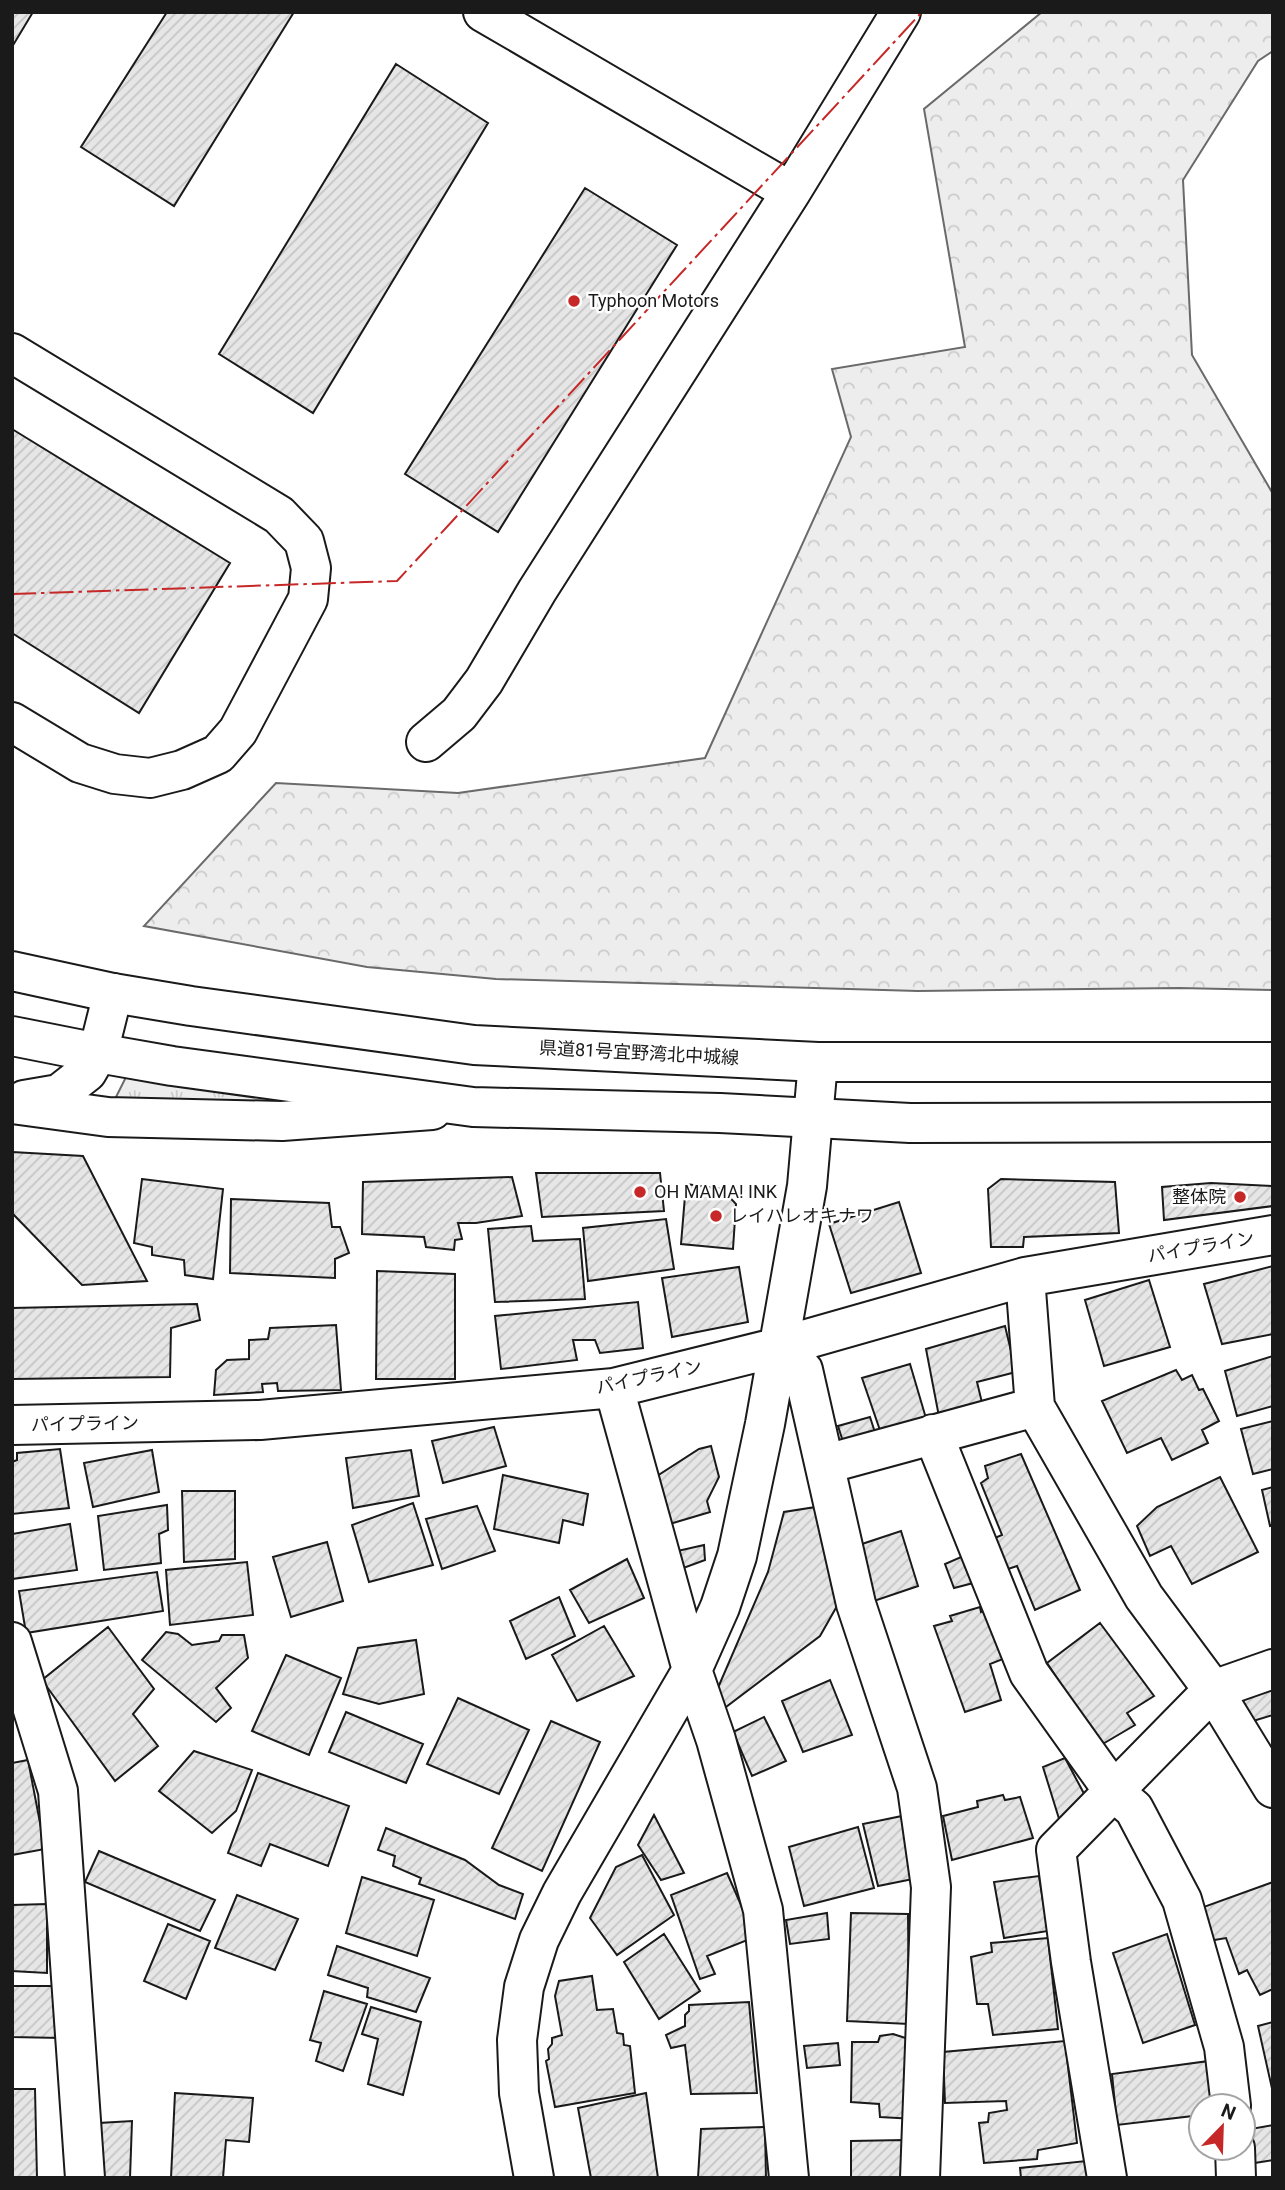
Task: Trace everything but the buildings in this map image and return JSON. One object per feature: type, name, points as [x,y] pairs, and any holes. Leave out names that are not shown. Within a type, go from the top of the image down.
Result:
[{"type":"street","points":[[483,12],[536,25],[791,192]]},
{"type":"street","points":[[426,742],[459,713],[484,681],[544,579],[791,192],[901,12]]},
{"type":"street","points":[[12,353],[279,515],[304,541],[311,569],[308,599],[238,731],[218,754],[182,770],[150,778],[115,774],[80,763],[12,722]]},
{"type":"street","name":"県道81号宜野湾北中城線","points":[[12,971],[113,993],[191,1006],[474,1045],[818,1062],[1273,1062]]},
{"type":"street","points":[[12,1103],[59,1094],[87,1072],[98,1054],[113,993]]},
{"type":"street","points":[[12,1036],[98,1054],[473,1108]]},
{"type":"street","points":[[534,2178],[519,2093],[517,2040],[524,1987],[539,1940],[562,1893],[692,1670],[720,1607],[737,1556],[765,1424],[807,1186],[818,1062]]},
{"type":"street","points":[[12,1103],[108,1118],[282,1121],[473,1108],[720,1113],[910,1123],[1273,1122]]},
{"type":"street","name":"パイプライン","points":[[12,1425],[260,1420],[614,1388],[779,1347],[1025,1278],[1273,1235]]},
{"type":"street","points":[[1025,1278],[1035,1407],[1144,1597],[1213,1690],[1273,1788]]},
{"type":"street","points":[[779,1347],[803,1370],[856,1604],[917,1788],[931,1887],[920,2178]]},
{"type":"street","points":[[614,1388],[692,1670],[716,1740],[763,1910],[789,2178]]},
{"type":"street","points":[[825,1464],[1035,1407]]},
{"type":"street","points":[[933,1434],[1030,1674],[1114,1792],[1134,1809],[1182,1900],[1224,2047],[1229,2092]]},
{"type":"street","points":[[12,1642],[58,1791],[85,2178]]},
{"type":"street","points":[[1107,2178],[1070,1962],[1056,1850],[1213,1690],[1273,1669]]},
{"type":"green space","points":[[1042,12],[1273,12],[1273,51],[1258,61],[1183,180],[1192,355],[1273,494],[1273,990],[1179,988],[918,991],[496,979],[367,967],[144,926],[276,783],[458,793],[705,758],[851,437],[832,369],[965,347],[924,109]]},
{"type":"green space","points":[[128,1073],[281,1099],[279,1105],[114,1101]]},
{"type":"power","points":[[12,594],[397,581],[922,12]]},
{"type":"place","name":"Typhoon Motors","points":[[574,301]]},
{"type":"place","name":"OH MAMA! INK","points":[[640,1192]]},
{"type":"place","name":"整体院","points":[[1240,1197]]},
{"type":"place","name":"レイハレオキナワ","points":[[716,1216]]}]
